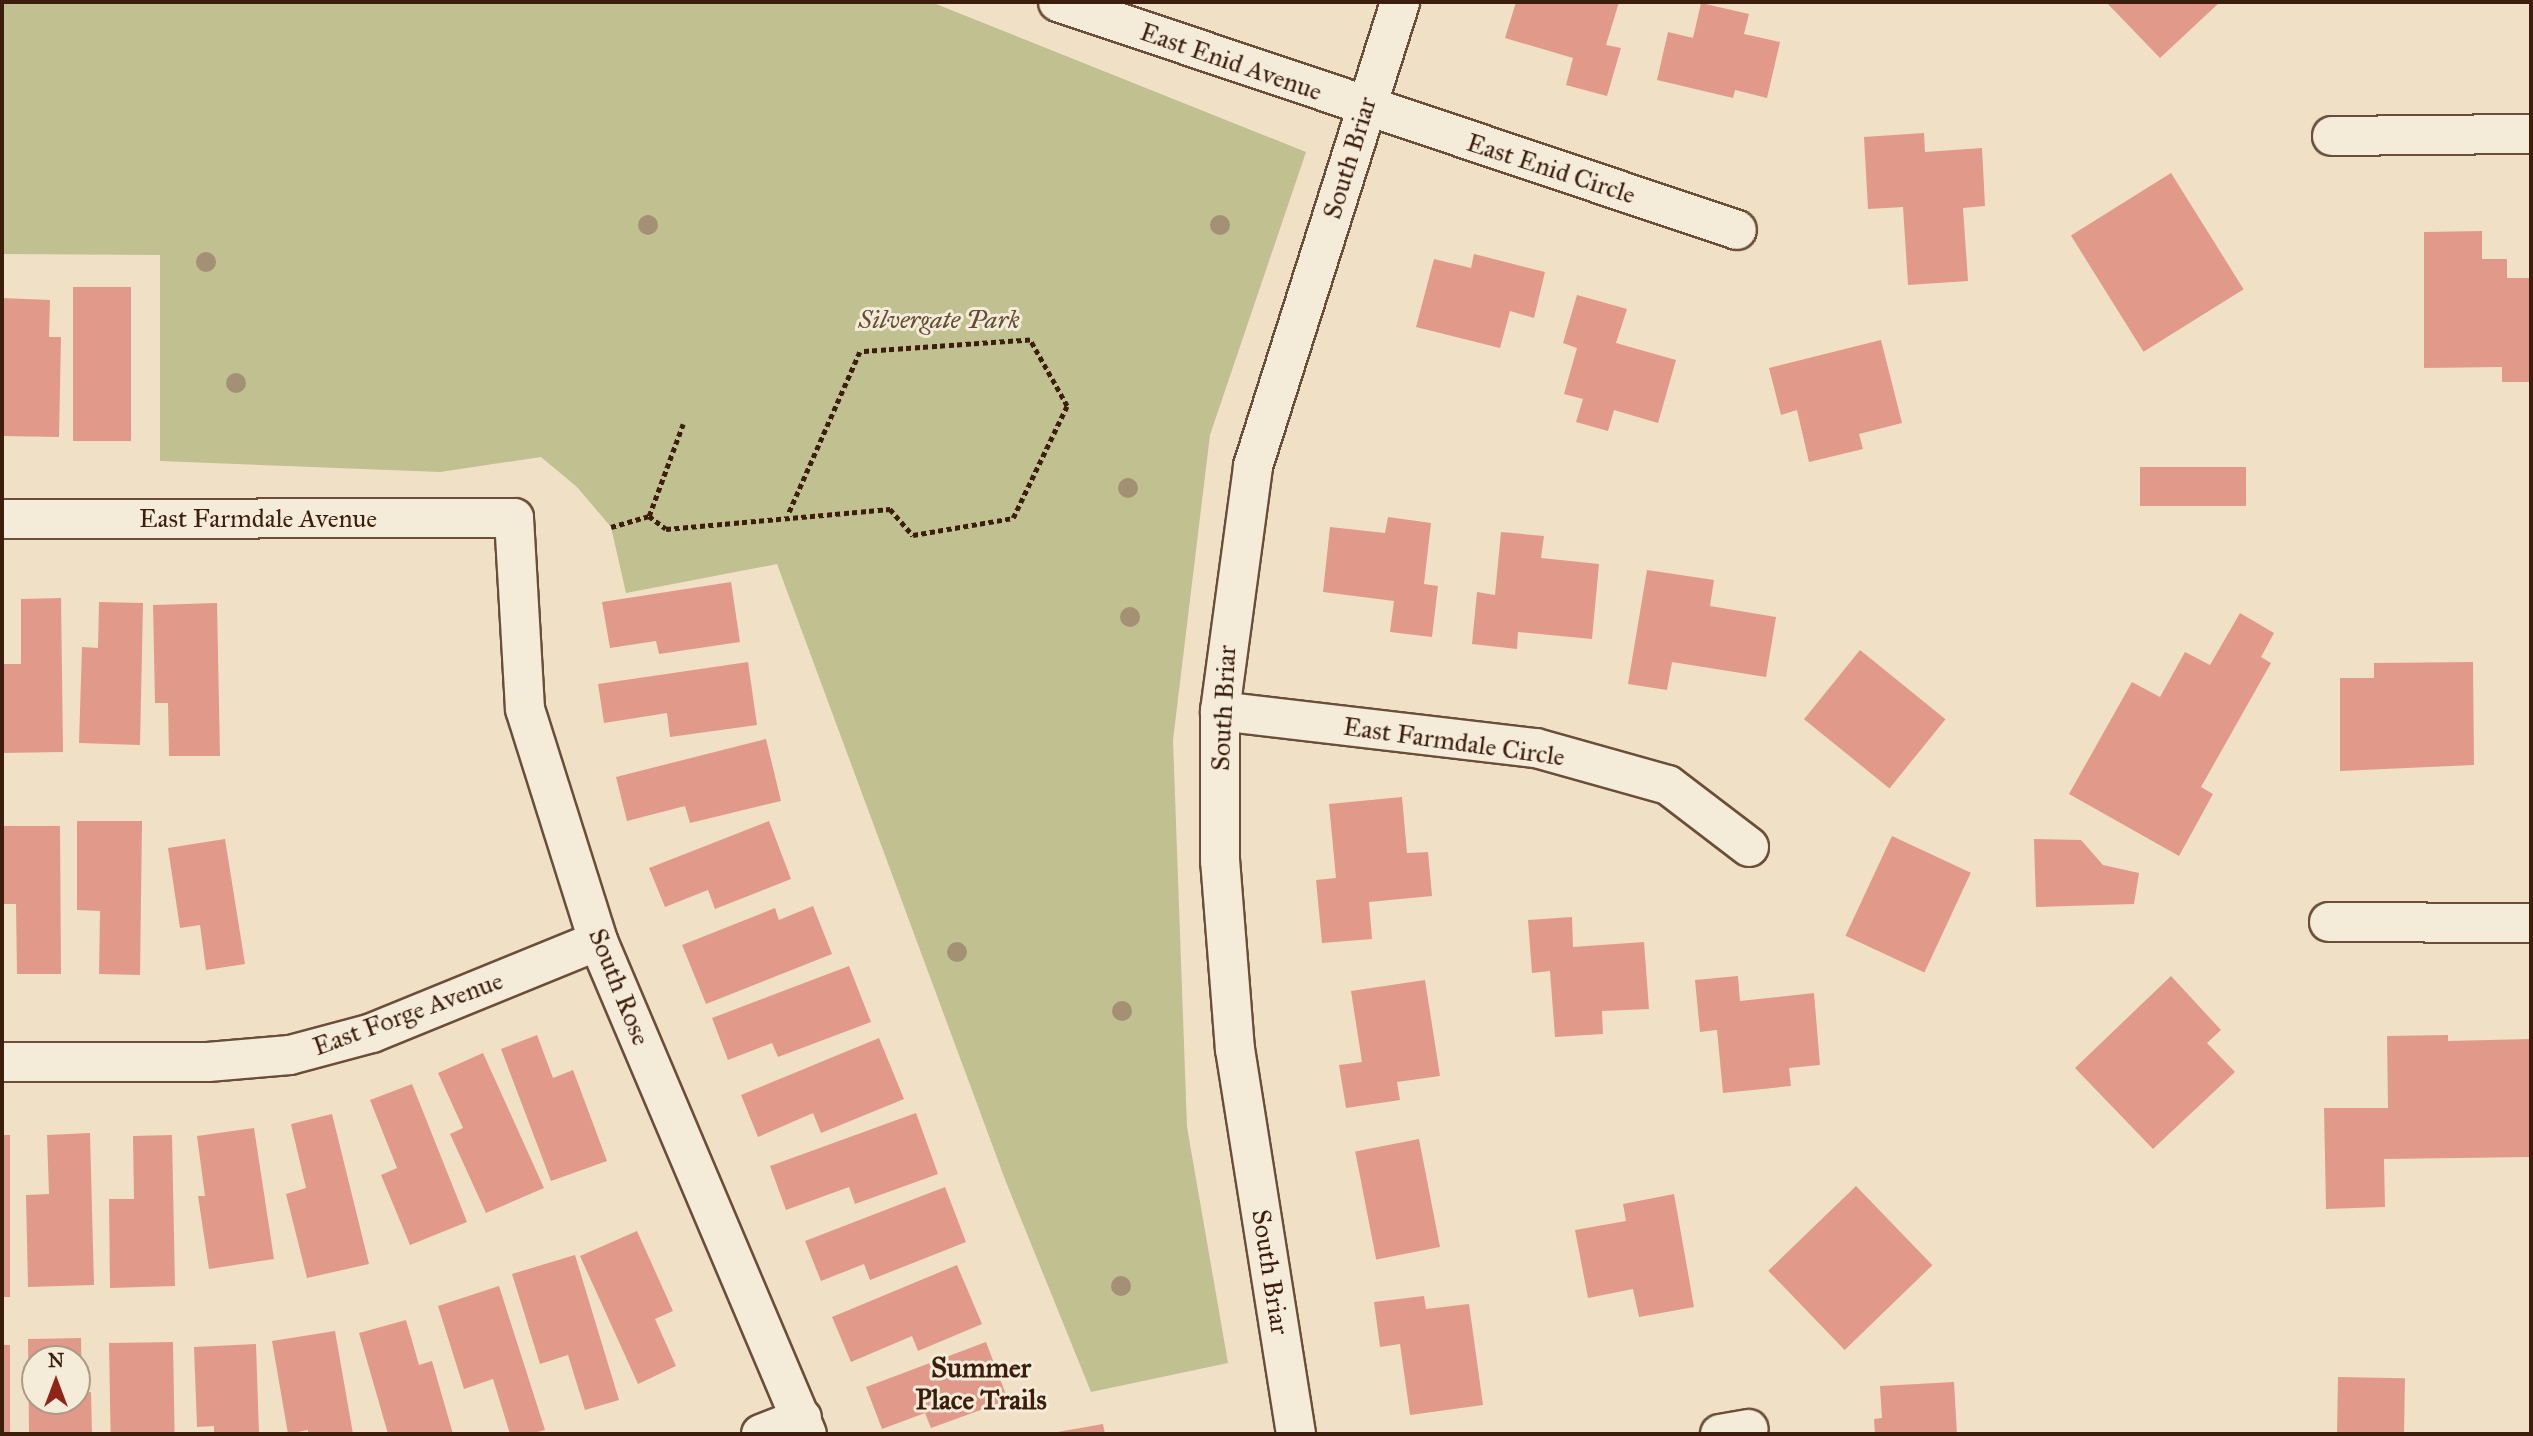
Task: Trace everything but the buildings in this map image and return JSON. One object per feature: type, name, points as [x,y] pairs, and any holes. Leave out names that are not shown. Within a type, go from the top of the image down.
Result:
[{"type":"street","name":"East Enid Avenue","points":[[1058,2],[1365,108]]},
{"type":"street","name":"South Briar","points":[[1296,1434],[1236,1050],[1220,861],[1220,711],[1253,466],[1400,2]]},
{"type":"street","name":"East Enid Circle","points":[[1365,108],[1737,230]]},
{"type":"street","points":[[2332,136],[2531,134]]},
{"type":"street","name":"East Farmdale Avenue","points":[[2,519],[514,518]]},
{"type":"street","name":"South Rose","points":[[514,518],[525,709],[598,942],[804,1426]]},
{"type":"street","name":"East Farmdale Circle","points":[[1220,711],[1536,748],[1668,785],[1749,847]]},
{"type":"street","points":[[2329,922],[2531,923]]},
{"type":"street","name":"East Forge Avenue","points":[[2,1062],[208,1062],[290,1055],[372,1032],[598,942]]},
{"type":"street","points":[[761,1434],[804,1426]]},
{"type":"path","points":[[649,516],[666,529],[788,514],[890,509],[913,535],[1013,518],[1068,406],[1030,340],[860,352],[788,514]]},
{"type":"path","points":[[649,516],[683,424]]},
{"type":"path","points":[[611,527],[649,516]]},
{"type":"green space","name":"Silvergate Park","points":[[2,2],[931,2],[1306,152],[1210,435],[1173,740],[1187,1127],[1228,1363],[1091,1392],[1006,1182],[777,564],[626,593],[611,527],[577,487],[541,457],[440,472],[160,461],[160,255],[2,254]]},
{"type":"district","name":"Summer Place Trails","points":[[981,1384]]}]
